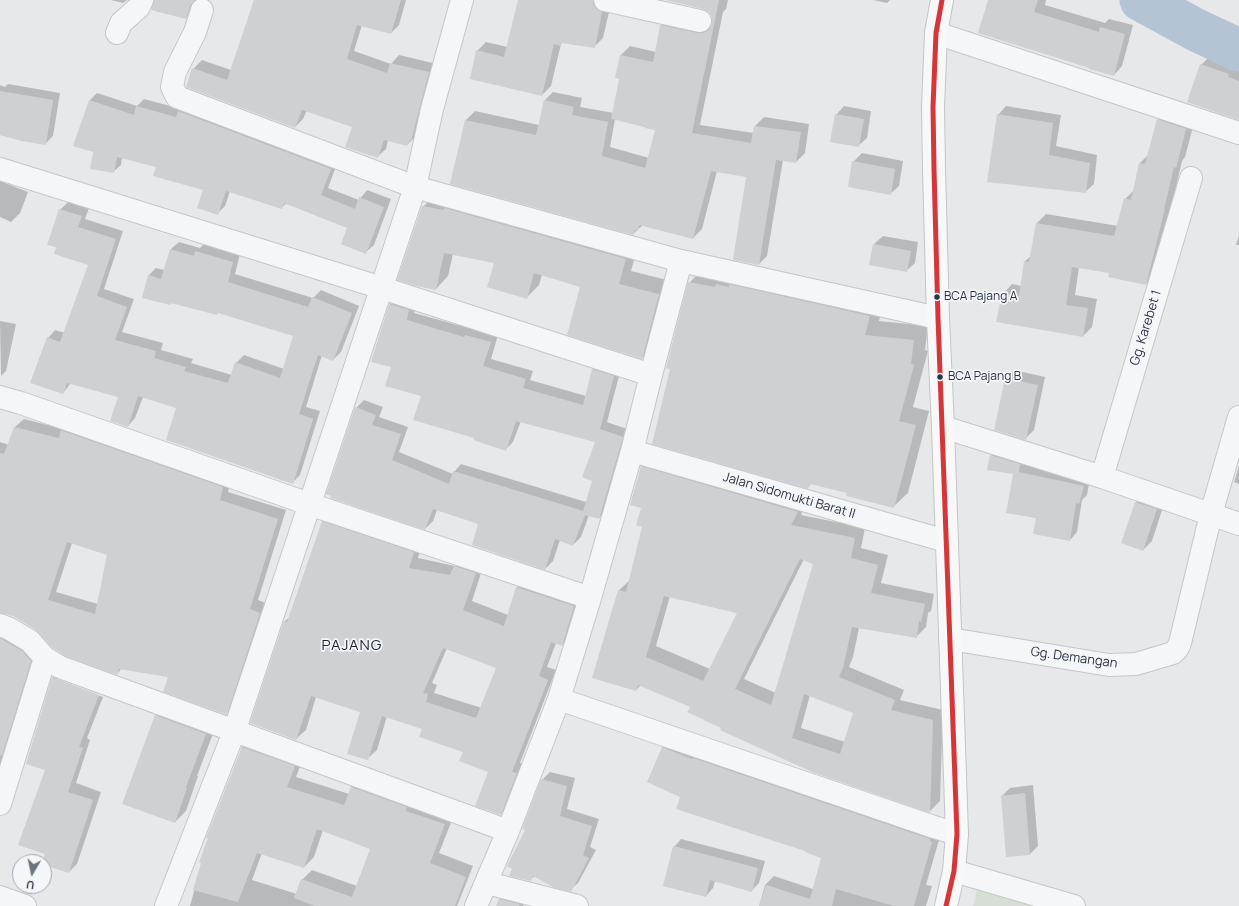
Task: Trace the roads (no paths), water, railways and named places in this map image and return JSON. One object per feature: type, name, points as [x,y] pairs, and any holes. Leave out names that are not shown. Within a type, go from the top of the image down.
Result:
[{"type":"main road","points":[[942,0],[936,33],[933,107],[938,318],[957,834],[954,871],[946,906]]},
{"type":"street","points":[[117,33],[120,23],[139,7],[142,0]]},
{"type":"street","points":[[166,906],[234,732],[415,187],[432,109],[462,0]]},
{"type":"street","points":[[605,0],[700,21]]},
{"type":"street","points":[[202,10],[195,32],[175,72],[172,87],[177,97],[415,187],[681,261],[938,318]]},
{"type":"street","points":[[936,33],[1239,133]]},
{"type":"street","points":[[0,170],[382,288],[650,375]]},
{"type":"street","name":"Gg. Karebet 1","points":[[1102,477],[1191,178]]},
{"type":"street","points":[[476,906],[508,831],[559,700],[632,451],[650,375],[681,261]]},
{"type":"street","points":[[0,397],[28,405],[309,504],[590,598]]},
{"type":"street","name":"Gg. Demangan","points":[[950,639],[1109,666],[1136,664],[1172,653],[1177,649],[1180,643],[1211,514],[1239,417]]},
{"type":"street","points":[[943,427],[1102,477],[1239,524]]},
{"type":"street","name":"Jalan Sidomukti Barat II","points":[[632,451],[946,541]]},
{"type":"street","points":[[0,625],[30,641],[45,658],[60,668],[508,831]]},
{"type":"street","points":[[0,804],[45,658]]},
{"type":"street","points":[[559,700],[957,834]]},
{"type":"street","points":[[954,871],[1074,906]]},
{"type":"street","points":[[487,883],[577,906]]},
{"type":"street","points":[[0,897],[25,906]]},
{"type":"waterway","points":[[1141,0],[1196,30],[1239,50]]},
{"type":"place","name":"BCA Pajang A","points":[[937,297]]},
{"type":"place","name":"BCA Pajang B","points":[[940,377]]},
{"type":"district","name":"PAJANG","points":[[352,646]]}]
